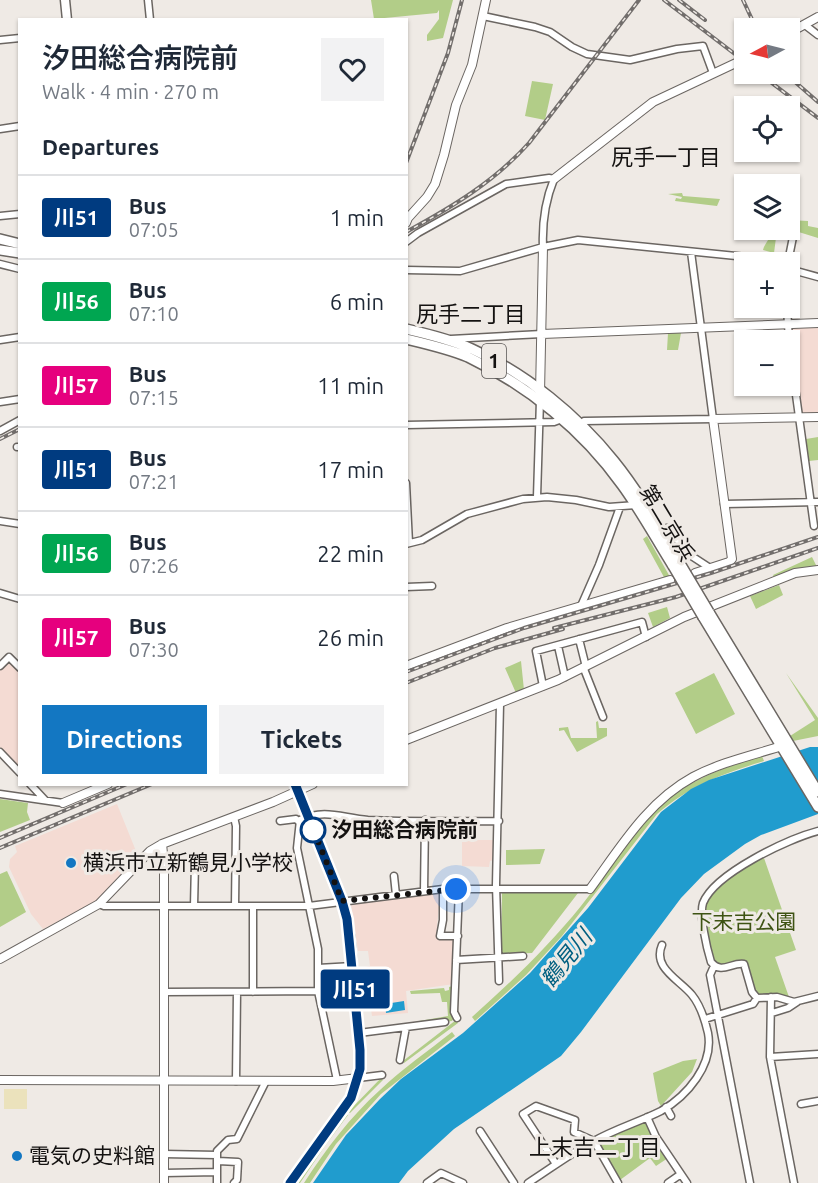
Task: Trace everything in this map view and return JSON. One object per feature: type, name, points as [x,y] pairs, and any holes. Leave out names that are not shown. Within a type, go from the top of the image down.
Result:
[{"type":"highway","points":[[0,239],[18,244]]},
{"type":"highway","points":[[0,250],[18,254]]},
{"type":"highway","name":"第二京浜","points":[[408,330],[471,348],[540,390],[581,424],[624,474],[659,529],[677,566]]},
{"type":"highway","name":"第二京浜","points":[[408,340],[466,357],[540,400],[606,464],[677,566],[787,748],[818,807]]},
{"type":"highway","name":"第二京浜","points":[[787,748],[818,792]]},
{"type":"main road","points":[[65,0],[67,18]]},
{"type":"main road","points":[[290,1183],[351,1098],[358,1078],[360,1050],[349,927],[342,901],[296,788]]},
{"type":"street","points":[[148,0],[150,18]]},
{"type":"street","points":[[408,218],[427,197],[435,184],[456,105],[472,65],[486,0]]},
{"type":"street","points":[[483,16],[550,32],[587,54],[630,60],[677,49],[703,46],[713,73]]},
{"type":"street","points":[[800,28],[818,17]]},
{"type":"street","points":[[805,25],[818,35]]},
{"type":"street","points":[[0,40],[18,38]]},
{"type":"street","points":[[408,240],[506,184],[554,179],[653,102],[734,64]]},
{"type":"street","points":[[0,129],[18,126]]},
{"type":"street","points":[[537,497],[543,224],[554,179]]},
{"type":"street","points":[[0,216],[18,214]]},
{"type":"street","points":[[408,270],[460,271],[543,247],[578,240],[734,255]]},
{"type":"street","points":[[691,252],[732,559],[695,573]]},
{"type":"street","points":[[0,264],[18,268]]},
{"type":"street","points":[[800,272],[818,277]]},
{"type":"street","points":[[786,318],[787,330]]},
{"type":"street","points":[[444,340],[818,323]]},
{"type":"street","points":[[0,340],[18,337]]},
{"type":"street","points":[[795,396],[814,526]]},
{"type":"street","points":[[0,402],[18,399]]},
{"type":"street","points":[[581,424],[584,421],[818,417]]},
{"type":"street","points":[[408,425],[539,422],[562,419]]},
{"type":"street","points":[[0,431],[18,421]]},
{"type":"street","points":[[408,544],[422,540],[467,514],[492,506],[537,497],[576,500],[601,507],[636,505]]},
{"type":"street","points":[[724,504],[818,502]]},
{"type":"street","points":[[581,606],[620,507]]},
{"type":"street","points":[[0,521],[18,524]]},
{"type":"street","points":[[659,529],[667,528],[690,555],[711,567]]},
{"type":"street","points":[[408,739],[565,677],[684,617],[795,573],[818,570]]},
{"type":"street","points":[[408,665],[498,631],[670,580]]},
{"type":"street","points":[[408,587],[432,586]]},
{"type":"street","points":[[0,593],[18,598]]},
{"type":"street","points":[[543,686],[536,651],[642,622],[646,637]]},
{"type":"street","points":[[579,639],[585,668],[603,717]]},
{"type":"street","points":[[558,646],[565,677]]},
{"type":"street","points":[[0,666],[9,657],[18,666]]},
{"type":"street","points":[[499,981],[497,889],[500,704]]},
{"type":"street","points":[[99,904],[104,906],[309,906],[443,889],[590,889],[632,831],[664,797],[692,777],[709,770],[787,748]]},
{"type":"street","points":[[0,752],[18,771]]},
{"type":"street","points":[[32,786],[45,801]]},
{"type":"street","points":[[0,794],[63,803],[103,786]]},
{"type":"street","points":[[0,959],[99,904],[150,851],[162,844],[273,802],[296,788]]},
{"type":"street","points":[[337,1080],[318,991],[318,949],[297,848],[300,820],[316,814],[342,815],[367,820],[499,821]]},
{"type":"street","points":[[234,817],[236,826],[235,906]]},
{"type":"street","points":[[280,821],[296,819],[299,822]]},
{"type":"street","points":[[424,891],[425,820]]},
{"type":"street","points":[[757,998],[752,992],[744,964],[740,963],[722,969],[714,966],[709,957],[702,915],[704,900],[726,878],[748,862],[776,847],[818,831]]},
{"type":"street","points":[[162,844],[164,1183]]},
{"type":"street","points":[[194,906],[195,863]]},
{"type":"street","points":[[394,876],[396,895]]},
{"type":"street","points":[[443,889],[443,920],[440,936],[458,936]]},
{"type":"street","points":[[457,1018],[454,1012],[459,889]]},
{"type":"street","points":[[253,906],[253,992]]},
{"type":"street","points":[[528,1183],[594,1141],[666,1107],[698,1078],[704,1069],[709,1038],[705,1019],[694,997],[665,969],[659,954],[662,945]]},
{"type":"street","points":[[456,960],[523,956]]},
{"type":"street","points":[[318,968],[353,966]]},
{"type":"street","points":[[714,966],[710,975],[750,1183]]},
{"type":"street","points":[[164,992],[318,991]]},
{"type":"street","points":[[236,1081],[237,992]]},
{"type":"street","points":[[772,1013],[818,996],[818,1005]]},
{"type":"street","points":[[757,998],[771,997],[798,1002]]},
{"type":"street","points":[[771,997],[770,1057],[794,1183]]},
{"type":"street","points":[[705,1019],[753,1004],[757,998]]},
{"type":"street","points":[[359,1033],[445,1022]]},
{"type":"street","points":[[400,1060],[406,1027]]},
{"type":"street","points":[[770,1057],[818,1054]]},
{"type":"street","points":[[0,1080],[266,1081],[337,1080],[382,1075]]},
{"type":"street","points":[[217,1183],[217,1151],[228,1140],[237,1139],[266,1081]]},
{"type":"street","points":[[801,1104],[818,1101]]},
{"type":"street","points":[[556,1164],[523,1114],[536,1106],[575,1120],[574,1132],[594,1141],[618,1183]]},
{"type":"street","points":[[666,1107],[671,1116]]},
{"type":"street","points":[[647,1117],[656,1137],[687,1183]]},
{"type":"street","points":[[480,1131],[514,1183]]},
{"type":"street","points":[[164,1154],[238,1162],[237,1180],[234,1183]]},
{"type":"street","points":[[164,1173],[217,1172]]},
{"type":"street","points":[[427,1183],[441,1173],[463,1183]]},
{"type":"street","points":[[668,1183],[681,1174]]},
{"type":"shaded area","points":[[818,326],[818,415],[800,414],[798,396],[800,396],[800,330],[791,330],[793,327]]},
{"type":"shaded area","points":[[11,660],[18,668],[18,767],[0,747],[0,669]]},
{"type":"shaded area","name":"横浜市立新鶴見小学校","points":[[117,804],[138,856],[95,902],[43,929],[31,914],[9,867],[10,859],[17,852],[15,846]]},
{"type":"shaded area","points":[[462,840],[495,840],[495,860],[490,861],[489,867],[462,866]]},
{"type":"shaded area","points":[[438,893],[440,895],[436,937],[456,938],[454,984],[406,991],[408,1013],[372,1016],[365,967],[370,966],[368,951],[358,951],[351,904]]},
{"type":"green space","points":[[371,0],[453,0],[443,38],[427,41],[427,35],[439,19],[439,10],[437,13],[374,18]]},
{"type":"green space","points":[[532,81],[553,84],[545,120],[525,116]]},
{"type":"green space","points":[[682,193],[683,196],[720,199],[717,206],[675,201],[676,198],[681,199],[682,197],[668,194]]},
{"type":"green space","points":[[800,221],[808,221],[808,226],[818,228],[818,238],[800,232]]},
{"type":"green space","points":[[768,240],[776,240],[774,252],[763,250]]},
{"type":"green space","points":[[668,333],[681,333],[678,350],[667,350]]},
{"type":"green space","points":[[818,437],[818,460],[809,461],[806,439]]},
{"type":"green space","points":[[647,536],[670,577],[665,579],[643,539]]},
{"type":"green space","points":[[812,557],[817,567],[794,570],[774,577],[773,575]]},
{"type":"green space","points":[[779,585],[783,595],[756,609],[750,596]]},
{"type":"green space","points":[[667,607],[670,618],[653,627],[648,613]]},
{"type":"green space","points":[[521,661],[524,690],[516,693],[505,668]]},
{"type":"green space","points":[[714,673],[735,714],[696,734],[675,693]]},
{"type":"green space","points":[[786,673],[818,718],[818,736],[793,741],[790,736],[815,720]]},
{"type":"green space","points":[[598,721],[599,728],[607,728],[607,736],[577,752],[564,730],[559,731],[559,728],[568,727],[571,738],[597,738],[596,722]]},
{"type":"green space","points":[[762,756],[764,761],[695,788],[657,814],[562,936],[526,975],[475,1021],[472,1017],[556,936],[630,837],[652,813],[665,801],[694,782]]},
{"type":"green space","points":[[0,799],[28,803],[27,812],[30,820],[0,832]]},
{"type":"green space","points":[[545,849],[540,864],[506,865],[506,850]]},
{"type":"green space","name":"下末吉公園","points":[[764,858],[796,950],[775,957],[790,1000],[755,995],[745,963],[742,961],[723,967],[712,962],[705,932],[703,914],[710,896],[735,873]]},
{"type":"green space","points":[[7,871],[26,912],[0,927],[0,874]]},
{"type":"green space","points":[[502,892],[578,893],[532,953],[501,954]]},
{"type":"green space","points":[[453,986],[454,1018],[452,1021],[420,1024],[419,1021],[448,1016],[447,1002],[442,1002],[440,993],[411,994],[410,991],[444,988],[445,991]]},
{"type":"green space","points":[[456,1020],[458,1023],[404,1063],[403,1061]]},
{"type":"green space","points":[[452,1032],[455,1036],[381,1094],[336,1144],[310,1183],[304,1183],[339,1134],[369,1100]]},
{"type":"green space","points":[[697,1059],[692,1072],[661,1106],[653,1073],[683,1061]]},
{"type":"green space","points":[[381,1078],[383,1080],[350,1113],[348,1112]]},
{"type":"green space","points":[[346,1114],[348,1115],[300,1183],[297,1183],[307,1166]]},
{"type":"green space","points":[[645,1121],[668,1158],[656,1166],[650,1158],[620,1180],[597,1144],[598,1140]]},
{"type":"sand","points":[[4,1089],[27,1089],[27,1109],[4,1109]]},
{"type":"water","name":"鶴見川","points":[[810,747],[818,747],[818,814],[761,835],[704,874],[681,898],[561,1056],[454,1129],[408,1171],[399,1183],[313,1183],[346,1135],[380,1099],[401,1079],[463,1033],[530,973],[588,908],[661,812],[691,789],[709,780]]},
{"type":"water","points":[[404,1001],[405,1010],[386,1013],[385,1004]]},
{"type":"railway","points":[[408,158],[448,53],[462,0]]},
{"type":"railway","points":[[408,231],[472,193],[516,157],[639,0]]},
{"type":"railway","points":[[664,0],[734,53]]},
{"type":"railway","points":[[679,0],[705,20]]},
{"type":"railway","points":[[743,0],[751,18]]},
{"type":"railway","points":[[773,84],[818,118]]},
{"type":"railway","points":[[797,84],[818,102]]},
{"type":"railway","points":[[0,439],[18,430]]},
{"type":"railway","points":[[408,671],[524,628],[711,573],[818,537]]},
{"type":"railway","points":[[554,628],[676,597],[818,548]]},
{"type":"railway","points":[[408,682],[495,648],[563,629]]},
{"type":"railway","points":[[0,838],[122,786]]},
{"type":"railway","points":[[0,848],[147,786]]},
{"type":"bus line","name":"川51","points":[[290,1183],[351,1098],[360,1069],[347,919],[342,901],[296,786]]},
{"type":"place","name":"汐田総合病院前","points":[[313,830]]},
{"type":"place","name":"横浜市立新鶴見小学校","points":[[71,863]]},
{"type":"place","name":"電気の史料館","points":[[17,1156]]},
{"type":"district","name":"尻手一丁目","points":[[666,157]]},
{"type":"district","name":"尻手二丁目","points":[[471,314]]},
{"type":"district","name":"上末吉二丁目","points":[[595,1147]]},
{"type":"route","points":[[313,830],[312,826],[342,901],[456,889]]}]
